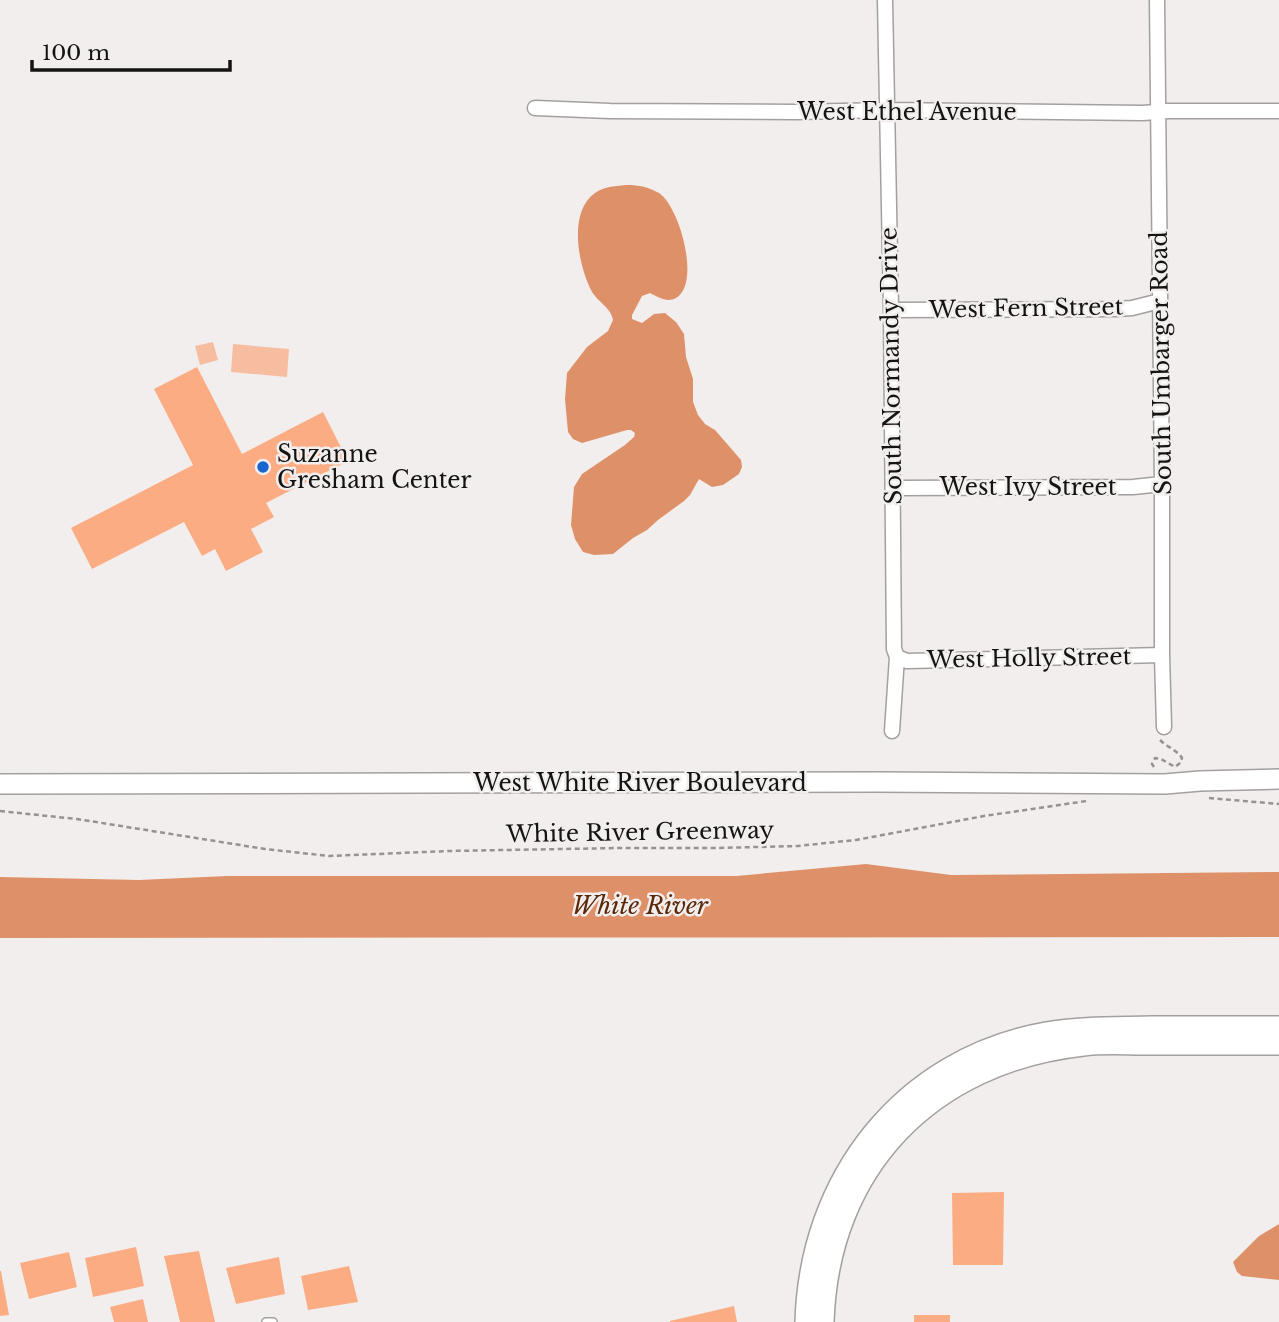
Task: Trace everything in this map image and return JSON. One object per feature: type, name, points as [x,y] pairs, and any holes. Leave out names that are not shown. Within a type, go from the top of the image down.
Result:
[{"type":"main road","points":[[806,1322],[806,1302],[819,1235],[840,1185],[884,1121],[932,1080],[958,1064],[1014,1041],[1084,1028],[1279,1027]]},
{"type":"main road","points":[[823,1322],[827,1275],[835,1240],[859,1184],[897,1132],[918,1111],[941,1094],[992,1066],[1048,1050],[1085,1044],[1279,1044]]},
{"type":"street","name":"South Normandy Drive","points":[[885,0],[894,649],[897,657],[892,731]]},
{"type":"street","name":"South Umbarger Road","points":[[1157,0],[1164,727]]},
{"type":"street","name":"West Ethel Avenue","points":[[535,108],[797,112],[1279,111]]},
{"type":"street","name":"West Fern Street","points":[[891,310],[1116,309],[1160,301]]},
{"type":"street","name":"West Ivy Street","points":[[893,488],[1133,487],[1162,484]]},
{"type":"street","name":"West Holly Street","points":[[897,657],[907,661],[1162,655]]},
{"type":"street","name":"West White River Boulevard","points":[[0,784],[1165,784],[1279,779]]},
{"type":"lane","points":[[266,1322],[273,1322]]},
{"type":"path","points":[[1164,727],[1160,740],[1182,758],[1175,767],[1155,758],[1152,764],[1164,775],[1165,784]]},
{"type":"path","points":[[1210,798],[1279,804]]},
{"type":"path","name":"White River Greenway","points":[[0,811],[77,819],[265,849],[329,856],[448,851],[798,846],[856,840],[1090,800]]},
{"type":"shaded area","points":[[213,342],[218,360],[200,365],[195,346]]},
{"type":"shaded area","points":[[233,344],[289,349],[287,377],[231,372]]},
{"type":"water","points":[[627,185],[651,189],[667,201],[680,229],[687,262],[687,278],[683,290],[676,298],[666,300],[650,293],[642,296],[632,319],[642,323],[654,314],[665,313],[676,322],[684,334],[686,357],[693,379],[693,402],[698,415],[741,460],[742,467],[739,474],[723,485],[712,487],[699,479],[684,501],[647,530],[613,554],[594,555],[583,552],[575,539],[571,525],[574,487],[582,474],[625,445],[635,433],[627,430],[582,443],[573,439],[568,432],[565,399],[567,373],[587,347],[608,331],[613,320],[586,279],[579,253],[578,225],[581,213],[595,193],[606,188]]},
{"type":"water","name":"White River","points":[[866,864],[951,875],[1279,872],[1279,937],[0,938],[0,877],[139,880],[227,876],[736,876]]},
{"type":"water","points":[[1279,1224],[1279,1280],[1242,1276],[1233,1262],[1259,1236]]},
{"type":"building","name":"Suzanne Gresham Center","points":[[197,367],[242,454],[323,412],[348,461],[266,503],[274,517],[251,529],[263,552],[226,571],[215,549],[202,556],[184,522],[92,569],[71,528],[193,465],[154,389]]},
{"type":"building","points":[[1004,1192],[1003,1265],[953,1265],[952,1193]]},
{"type":"building","points":[[136,1247],[144,1286],[93,1297],[85,1258]]},
{"type":"building","points":[[199,1251],[215,1322],[180,1322],[164,1256]]},
{"type":"building","points":[[69,1252],[77,1287],[29,1299],[20,1263]]},
{"type":"building","points":[[279,1257],[285,1294],[236,1304],[226,1268]]},
{"type":"building","points":[[349,1266],[358,1302],[308,1310],[301,1276]]},
{"type":"building","points":[[0,1271],[9,1315],[0,1316]]},
{"type":"building","points":[[143,1299],[148,1322],[114,1322],[110,1307]]},
{"type":"building","points":[[734,1306],[737,1322],[670,1322],[670,1321]]},
{"type":"building","points":[[914,1315],[950,1315],[950,1322],[914,1322]]},
{"type":"place","name":"Suzanne Gresham Center","points":[[263,467]]}]
